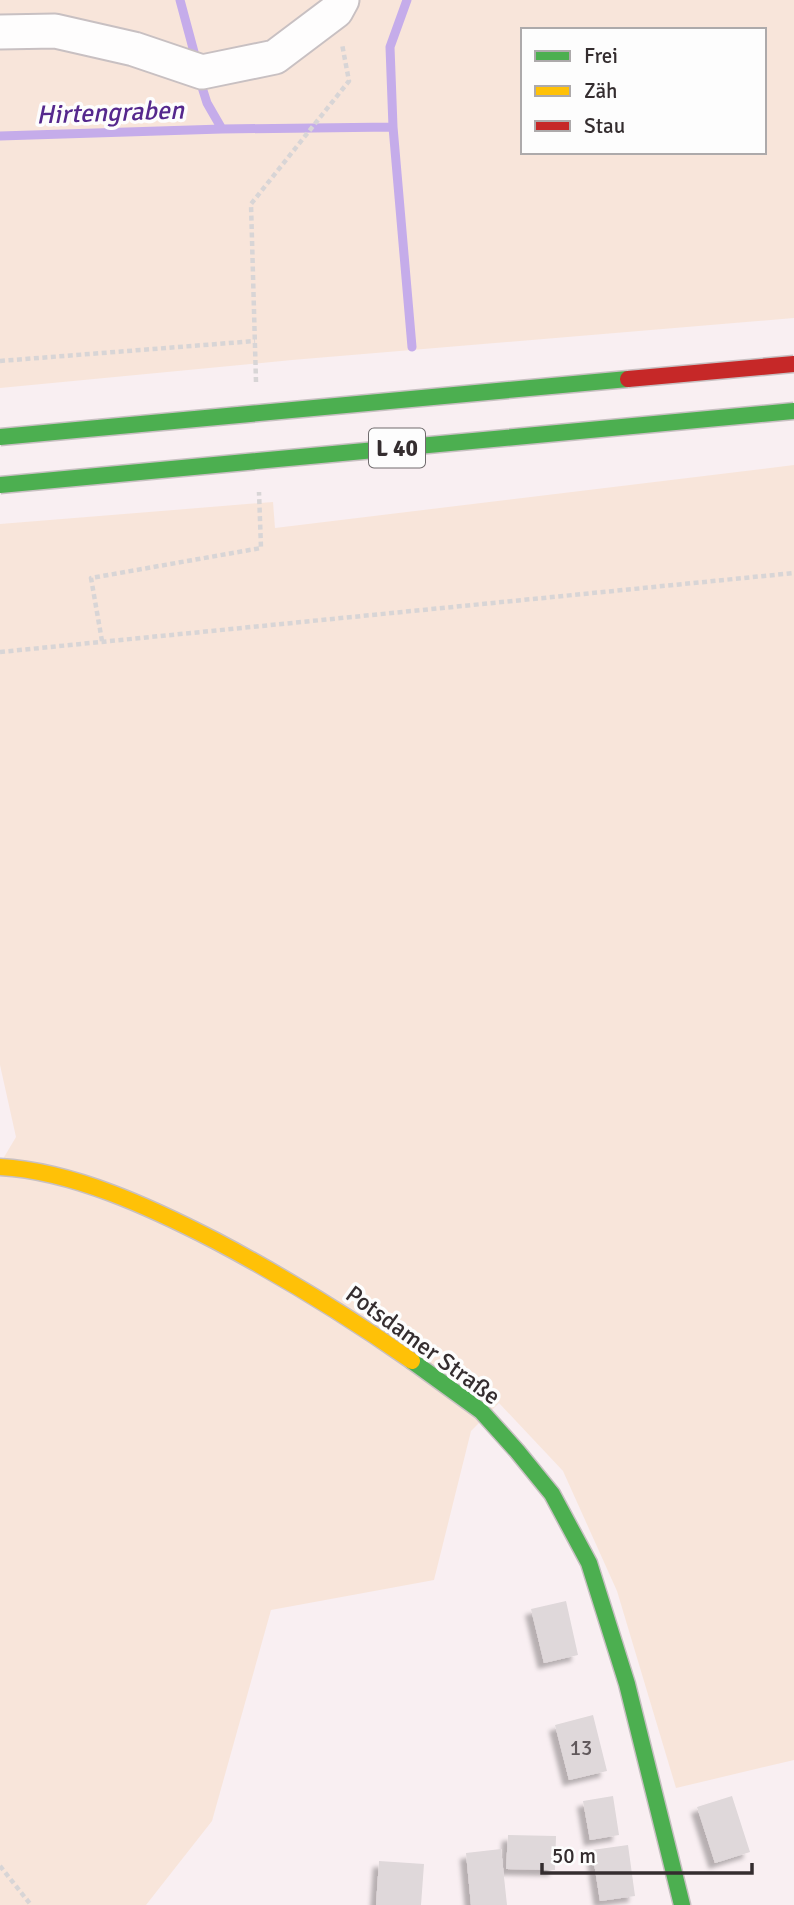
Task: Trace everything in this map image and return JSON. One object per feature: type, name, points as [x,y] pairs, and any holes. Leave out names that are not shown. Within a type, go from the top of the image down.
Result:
[{"type":"main road","name":"L 40","points":[[0,437],[794,365]]},
{"type":"main road","name":"L 40","points":[[0,485],[794,411]]},
{"type":"main road","name":"Potsdamer Straße","points":[[0,1167],[19,1168],[93,1186],[169,1217],[259,1264],[352,1319],[481,1411],[552,1494],[589,1563],[627,1684],[682,1905]]},
{"type":"street","points":[[0,32],[55,31],[134,49],[202,72],[275,57],[339,6]]},
{"type":"path","points":[[256,383],[251,204],[349,81],[339,6]]},
{"type":"path","points":[[0,361],[255,341]]},
{"type":"path","points":[[102,641],[91,578],[261,548],[259,479]]},
{"type":"path","points":[[0,652],[794,573]]},
{"type":"path","points":[[0,1866],[31,1905]]},
{"type":"shaded area","points":[[0,0],[794,0],[794,318],[292,360],[0,388]]},
{"type":"shaded area","points":[[794,465],[794,1760],[676,1788],[617,1591],[563,1471],[499,1403],[471,1431],[434,1580],[271,1610],[212,1821],[146,1905],[0,1905],[0,1164],[16,1137],[0,1065],[0,524],[273,502],[275,528]]},
{"type":"building","points":[[566,1601],[578,1655],[544,1663],[531,1609]]},
{"type":"building","points":[[593,1715],[607,1771],[569,1780],[555,1725]]},
{"type":"building","points":[[613,1796],[619,1835],[590,1840],[583,1801]]},
{"type":"building","points":[[732,1796],[750,1852],[715,1863],[697,1807]]},
{"type":"building","points":[[508,1835],[556,1836],[555,1870],[506,1869]]},
{"type":"building","points":[[628,1845],[635,1896],[600,1901],[592,1850]]},
{"type":"building","points":[[501,1849],[507,1905],[471,1905],[466,1853]]},
{"type":"building","points":[[379,1861],[424,1864],[421,1905],[376,1905]]},
{"type":"waterway","name":"Hirtengraben","points":[[180,0],[194,52]]},
{"type":"waterway","name":"Hirtengraben","points":[[0,136],[393,127],[390,47],[407,0]]},
{"type":"waterway","name":"Hirtengraben","points":[[201,84],[207,103],[222,129]]},
{"type":"waterway","name":"Hirtengraben","points":[[393,127],[412,347]]},
{"type":"traffic: fast","points":[[0,437],[628,379]]},
{"type":"traffic: fast","points":[[0,485],[794,411]]},
{"type":"traffic: fast","points":[[412,1361],[481,1411],[517,1451],[552,1494],[589,1563],[627,1684],[682,1905]]},
{"type":"traffic: slow","points":[[0,1167],[28,1170],[84,1183],[166,1216],[291,1283],[412,1361]]},
{"type":"traffic: jam","points":[[628,379],[794,364]]}]
